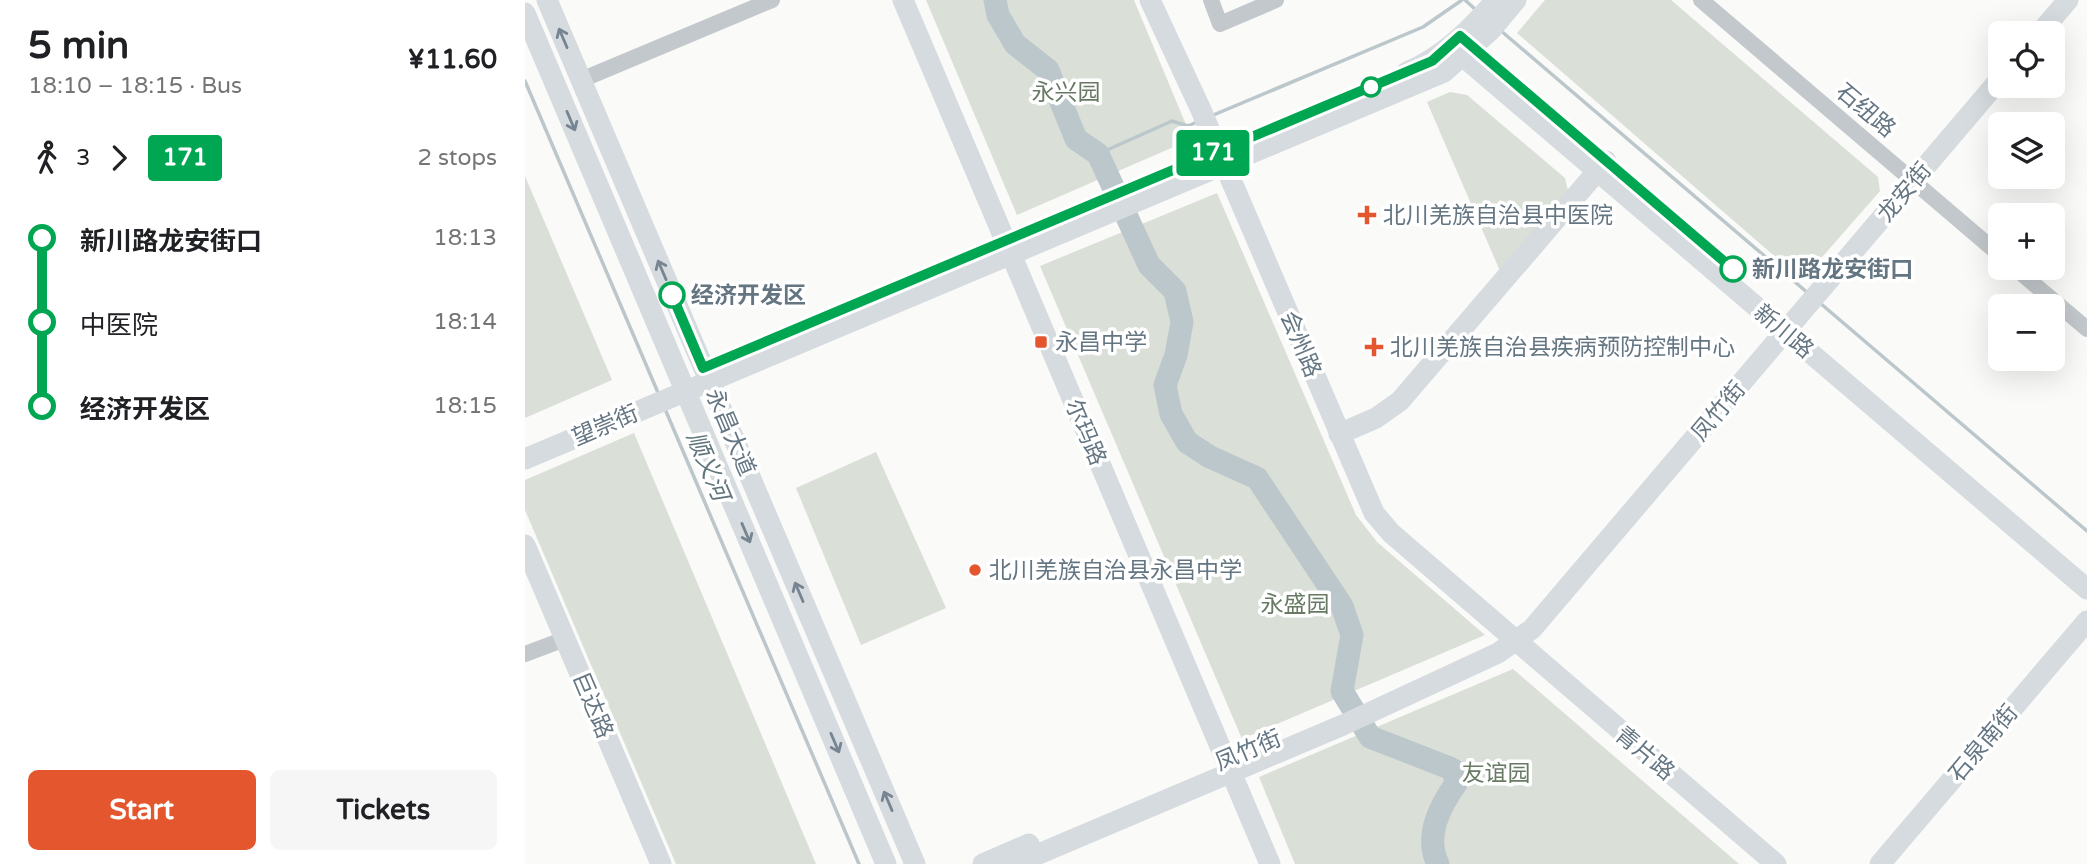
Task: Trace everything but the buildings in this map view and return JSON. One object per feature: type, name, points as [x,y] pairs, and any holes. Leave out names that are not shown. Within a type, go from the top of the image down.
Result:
[{"type":"street","name":"永昌大道","points":[[547,0],[915,864]]},
{"type":"street","points":[[581,80],[772,0]]},
{"type":"street","name":"尔玛路","points":[[903,0],[1270,864]]},
{"type":"street","name":"会州路","points":[[1150,0],[1205,119],[1368,502],[1381,523],[1515,642]]},
{"type":"street","points":[[1210,0],[1220,24],[1276,0]]},
{"type":"street","name":"望崇街","points":[[525,444],[642,402],[1221,158],[1461,46],[1491,15],[1516,0]]},
{"type":"street","name":"石纽路","points":[[1701,0],[1988,245]]},
{"type":"street","points":[[2050,21],[2068,0]]},
{"type":"street","name":"永昌大道","points":[[525,13],[676,388],[886,864]]},
{"type":"street","name":"新川路","points":[[1461,46],[1602,166],[1801,313],[2087,571]]},
{"type":"street","name":"龙安街","points":[[1801,313],[1988,93]]},
{"type":"street","points":[[1339,434],[1376,418],[1400,401],[1602,166]]},
{"type":"street","points":[[2029,280],[2087,329]]},
{"type":"street","name":"新川路","points":[[1801,313],[2087,589]]},
{"type":"street","name":"凤竹街","points":[[983,864],[1340,718],[1489,647],[1515,642],[1532,629],[1801,313]]},
{"type":"street","name":"望崇街","points":[[525,459],[642,402]]},
{"type":"street","name":"巨达路","points":[[525,545],[559,641],[646,864]]},
{"type":"street","name":"巨达路","points":[[525,580],[559,641],[661,864]]},
{"type":"street","name":"石泉南街","points":[[1880,864],[2087,621]]},
{"type":"street","points":[[525,654],[559,641]]},
{"type":"street","name":"青片路","points":[[1515,642],[1776,864]]},
{"type":"street","name":"凤竹街","points":[[1015,864],[1227,766]]},
{"type":"green space","name":"永兴园","points":[[926,0],[1134,0],[1192,139],[1017,215]]},
{"type":"green space","points":[[1545,0],[1671,0],[1878,177],[1880,191],[1802,280],[1517,33]]},
{"type":"green space","points":[[1450,92],[1467,95],[1565,178],[1568,191],[1500,271],[1427,102]]},
{"type":"green space","points":[[525,176],[612,380],[525,418]]},
{"type":"green space","name":"永盛园","points":[[1217,193],[1356,515],[1377,542],[1485,635],[1242,739],[1040,266]]},
{"type":"green space","points":[[634,433],[816,864],[676,864],[525,510],[525,480]]},
{"type":"green space","points":[[876,452],[946,608],[861,645],[796,488]]},
{"type":"green space","name":"友谊园","points":[[1513,669],[1739,864],[1295,864],[1259,777]]},
{"type":"waterway","points":[[995,0],[998,15],[1015,44],[1048,70],[1076,139],[1098,154],[1149,265],[1175,291],[1182,322],[1176,355],[1165,385],[1171,414],[1187,442],[1210,457],[1257,478],[1342,606],[1352,635],[1342,691],[1370,737],[1452,769],[1457,782],[1440,811],[1433,832],[1434,853],[1438,864]]},
{"type":"waterway","points":[[1211,116],[1423,27],[1462,0]]},
{"type":"waterway","points":[[1465,0],[1476,10]]},
{"type":"waterway","points":[[1500,30],[1809,294]]},
{"type":"waterway","name":"顺义河","points":[[525,81],[659,395]]},
{"type":"waterway","points":[[1098,154],[1172,121],[1188,126],[1197,122]]},
{"type":"waterway","points":[[1820,303],[2087,531]]},
{"type":"waterway","name":"顺义河","points":[[665,409],[859,864]]},
{"type":"bus line","name":"171","points":[[672,295],[703,368],[1432,61],[1460,36],[1733,269]]},
{"type":"place","name":"北川羌族自治县中医院","points":[[1367,215]]},
{"type":"place","name":"新川路龙安街口","points":[[1733,269]]},
{"type":"place","name":"经济开发区","points":[[672,295]]},
{"type":"place","name":"永昌中学","points":[[1041,342]]},
{"type":"place","name":"北川羌族自治县疾病预防控制中心","points":[[1374,347]]},
{"type":"place","name":"北川羌族自治县永昌中学","points":[[975,570]]}]
